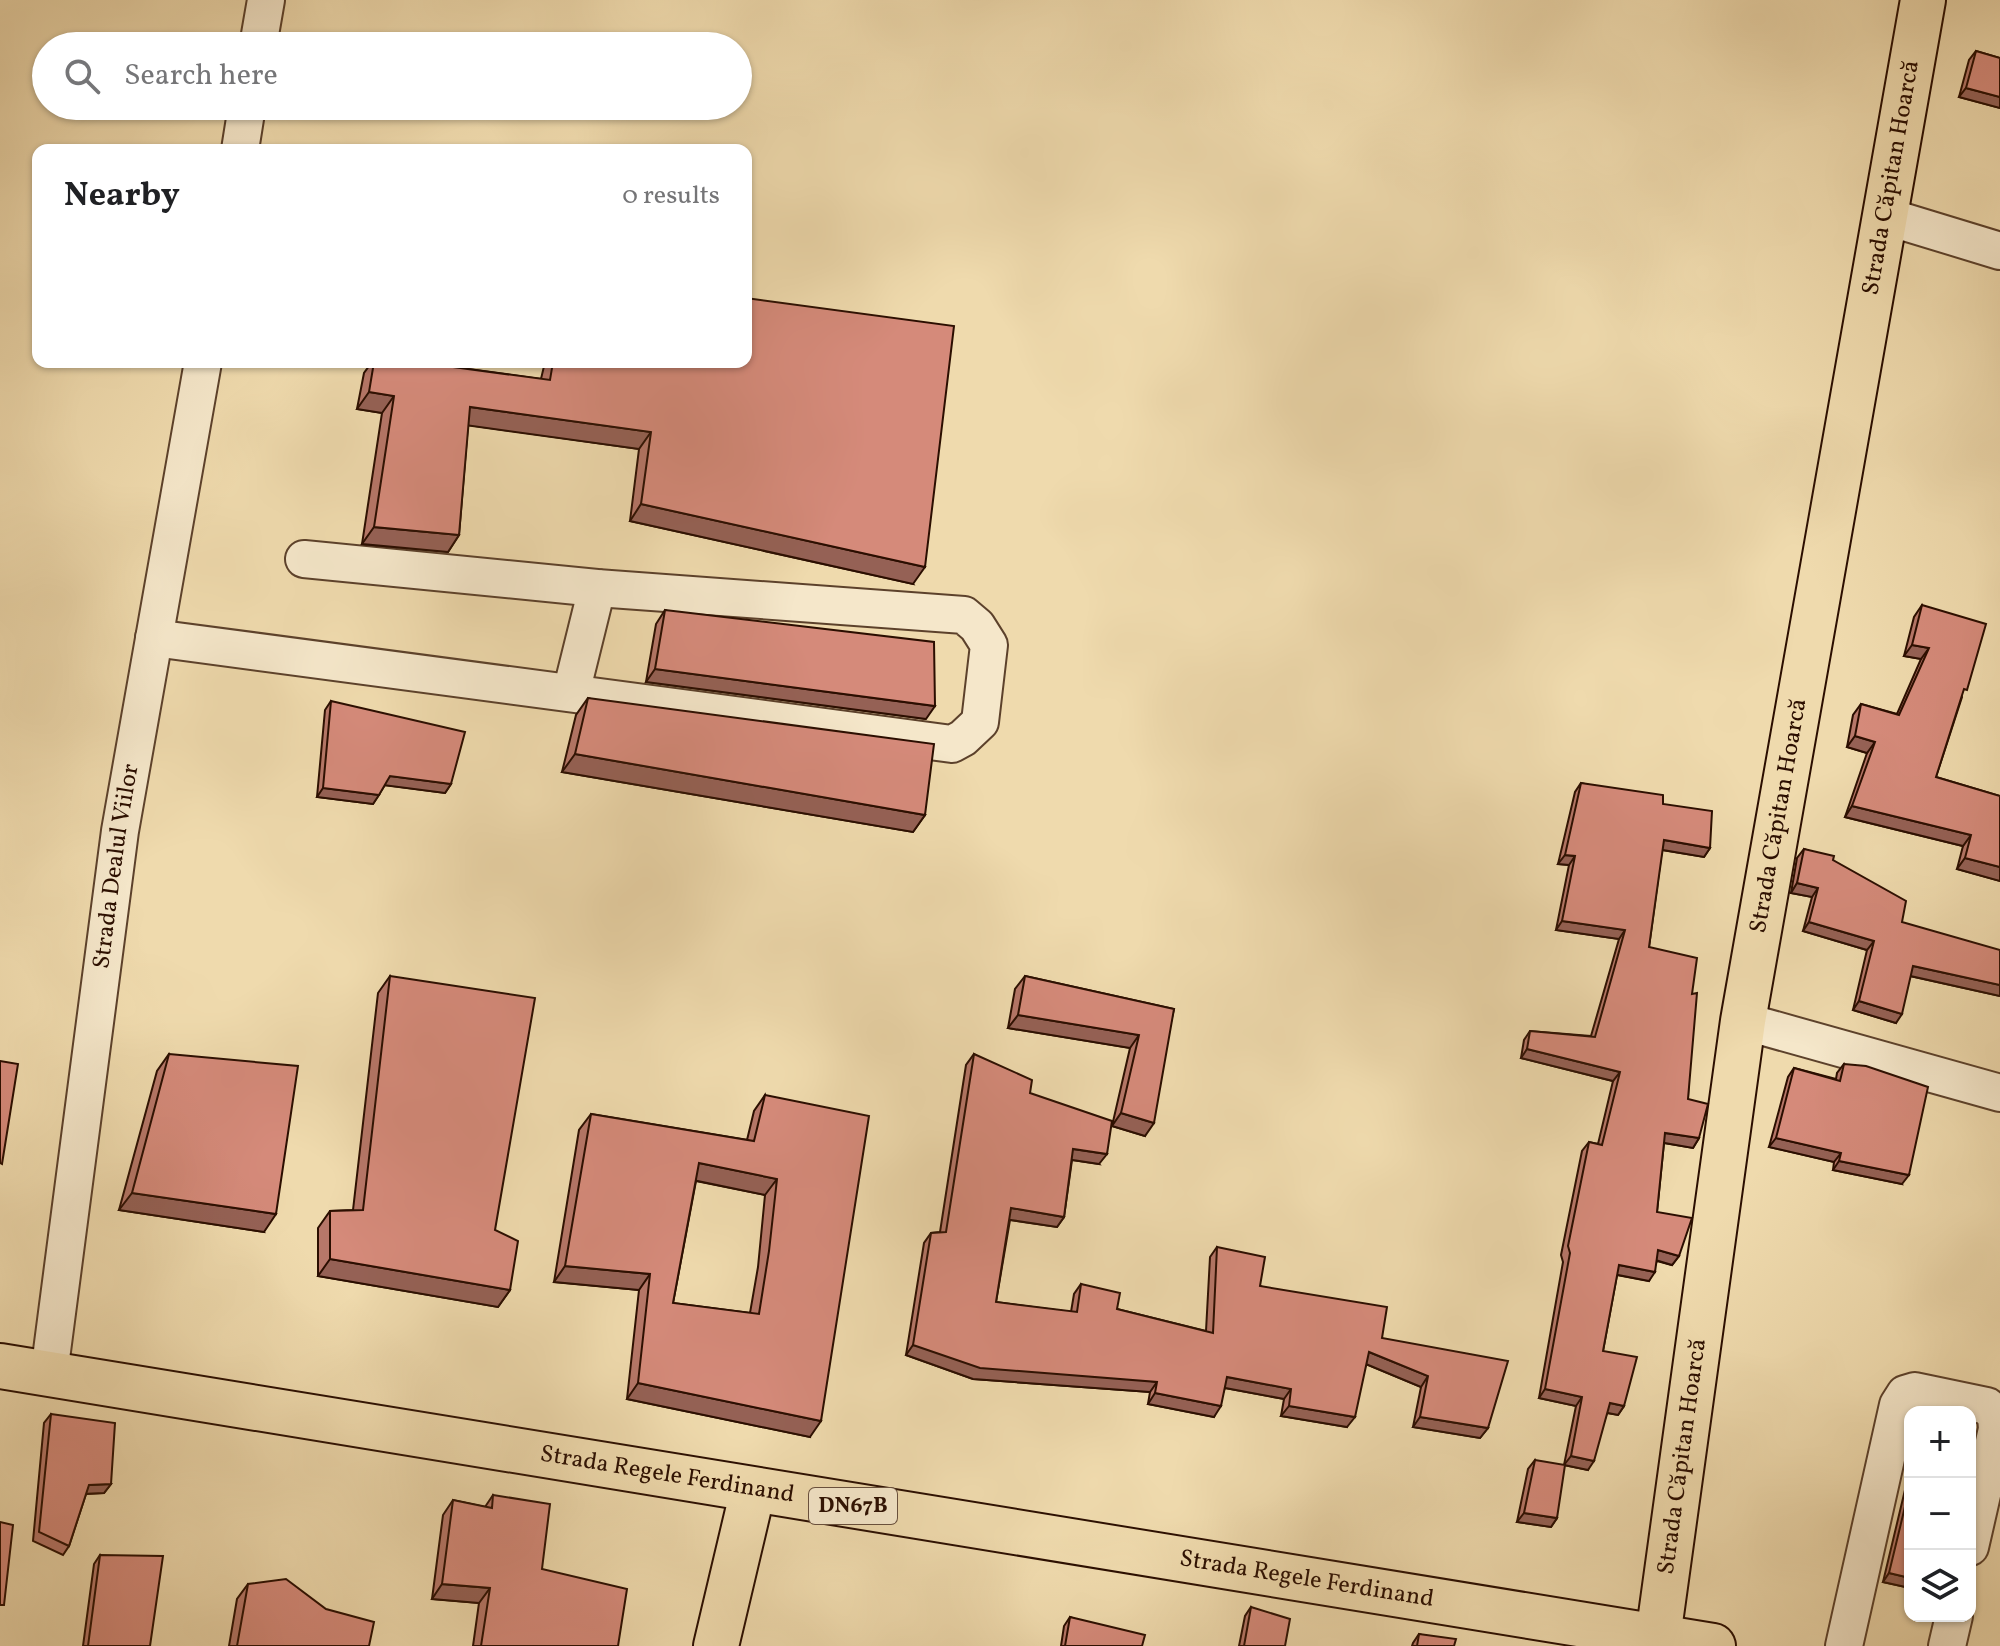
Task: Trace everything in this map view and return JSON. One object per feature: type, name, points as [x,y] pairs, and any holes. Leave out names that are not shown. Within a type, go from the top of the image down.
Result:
[{"type":"main road","name":"Strada Căpitan Hoarcă","points":[[1658,1637],[1743,1021],[1923,0]]},
{"type":"main road","name":"Strada Regele Ferdinand","points":[[0,1366],[1713,1646]]},
{"type":"main road","points":[[716,1646],[753,1490]]},
{"type":"street","points":[[260,32],[266,0]]},
{"type":"street","points":[[241,144],[245,120]]},
{"type":"street","points":[[1885,216],[2000,251]]},
{"type":"street","name":"Strada Dealul Viilor","points":[[49,1374],[120,831],[202,368]]},
{"type":"street","points":[[154,638],[952,744],[980,722],[989,645],[977,626],[964,615],[597,588],[304,559]]},
{"type":"street","points":[[571,693],[597,588]]},
{"type":"street","points":[[1743,1021],[2000,1093]]},
{"type":"street","points":[[1844,1646],[1898,1405],[1905,1394],[1915,1391],[1987,1406],[1996,1416],[1997,1429],[1976,1521]]},
{"type":"street","points":[[1947,1646],[1953,1622]]},
{"type":"building","points":[[1976,51],[2000,58],[2000,97],[1966,88]]},
{"type":"building","points":[[752,299],[954,326],[925,567],[641,504],[651,432],[470,407],[459,535],[374,527],[394,396],[369,392],[373,368],[461,368],[550,380],[552,368],[752,368]]},
{"type":"building","points":[[1922,605],[1986,624],[1967,690],[1964,689],[1936,777],[2000,796],[2000,867],[1965,858],[1971,835],[1852,806],[1875,742],[1855,736],[1861,704],[1899,715],[1929,648],[1912,645]]},
{"type":"building","points":[[665,610],[934,642],[935,706],[655,669]]},
{"type":"building","points":[[588,698],[934,744],[925,815],[575,754]]},
{"type":"building","points":[[331,701],[465,732],[451,784],[390,776],[379,795],[323,788]]},
{"type":"building","points":[[1581,783],[1663,795],[1663,804],[1712,811],[1710,848],[1664,840],[1649,947],[1697,958],[1692,994],[1697,993],[1688,1099],[1708,1104],[1699,1138],[1665,1133],[1657,1212],[1692,1218],[1679,1256],[1658,1250],[1655,1272],[1619,1265],[1603,1351],[1637,1357],[1624,1406],[1610,1403],[1594,1461],[1571,1456],[1582,1397],[1545,1389],[1570,1253],[1568,1246],[1589,1142],[1602,1145],[1620,1072],[1527,1049],[1530,1031],[1595,1037],[1625,930],[1562,921],[1575,856],[1565,855]]},
{"type":"building","points":[[1804,849],[1834,856],[1833,860],[1906,901],[1902,922],[2000,950],[2000,985],[1913,966],[1902,1014],[1859,1001],[1874,941],[1809,922],[1818,888],[1797,883]]},
{"type":"building","points":[[390,976],[535,998],[495,1230],[518,1241],[510,1290],[330,1259],[330,1211],[363,1210]]},
{"type":"building","points":[[1025,976],[1174,1009],[1154,1123],[1121,1113],[1139,1035],[1018,1015]]},
{"type":"building","points":[[169,1054],[298,1066],[276,1214],[132,1193]]},
{"type":"building","points":[[974,1054],[1032,1080],[1030,1093],[1112,1121],[1107,1154],[1073,1149],[1064,1217],[1011,1208],[996,1302],[1077,1312],[1081,1284],[1120,1293],[1117,1309],[1213,1333],[1217,1247],[1265,1257],[1260,1286],[1387,1307],[1382,1338],[1508,1361],[1488,1428],[1420,1417],[1428,1376],[1369,1352],[1355,1417],[1289,1406],[1291,1389],[1227,1377],[1221,1406],[1155,1393],[1157,1382],[980,1368],[913,1345],[931,1233],[946,1232]]},
{"type":"building","points":[[0,1061],[18,1064],[2,1164],[0,1163]]},
{"type":"building","points":[[1844,1064],[1866,1066],[1928,1087],[1909,1175],[1839,1161],[1841,1153],[1776,1138],[1794,1068],[1840,1081]]},
{"type":"building","points":[[765,1095],[869,1116],[821,1421],[638,1383],[650,1274],[565,1266],[591,1114],[754,1141]],"holes":[[[699,1163],[777,1179],[759,1314],[673,1303]]]},
{"type":"building","points":[[51,1414],[115,1423],[111,1484],[89,1485],[69,1546],[39,1532]]},
{"type":"building","points":[[1535,1460],[1565,1465],[1557,1518],[1524,1513]]},
{"type":"building","points":[[493,1495],[550,1504],[542,1569],[627,1589],[618,1646],[481,1646],[490,1588],[442,1584],[453,1500],[492,1508]]},
{"type":"building","points":[[1904,1511],[1904,1577],[1889,1573]]},
{"type":"building","points":[[0,1522],[13,1525],[4,1605],[0,1605]]},
{"type":"building","points":[[100,1555],[163,1556],[150,1646],[88,1646]]},
{"type":"building","points":[[286,1579],[326,1609],[374,1622],[369,1646],[237,1646],[248,1584]]},
{"type":"building","points":[[1251,1607],[1290,1619],[1285,1646],[1244,1646]]},
{"type":"building","points":[[1070,1617],[1145,1635],[1142,1646],[1065,1646]]},
{"type":"building","points":[[1419,1634],[1456,1639],[1454,1646],[1417,1646]]}]
